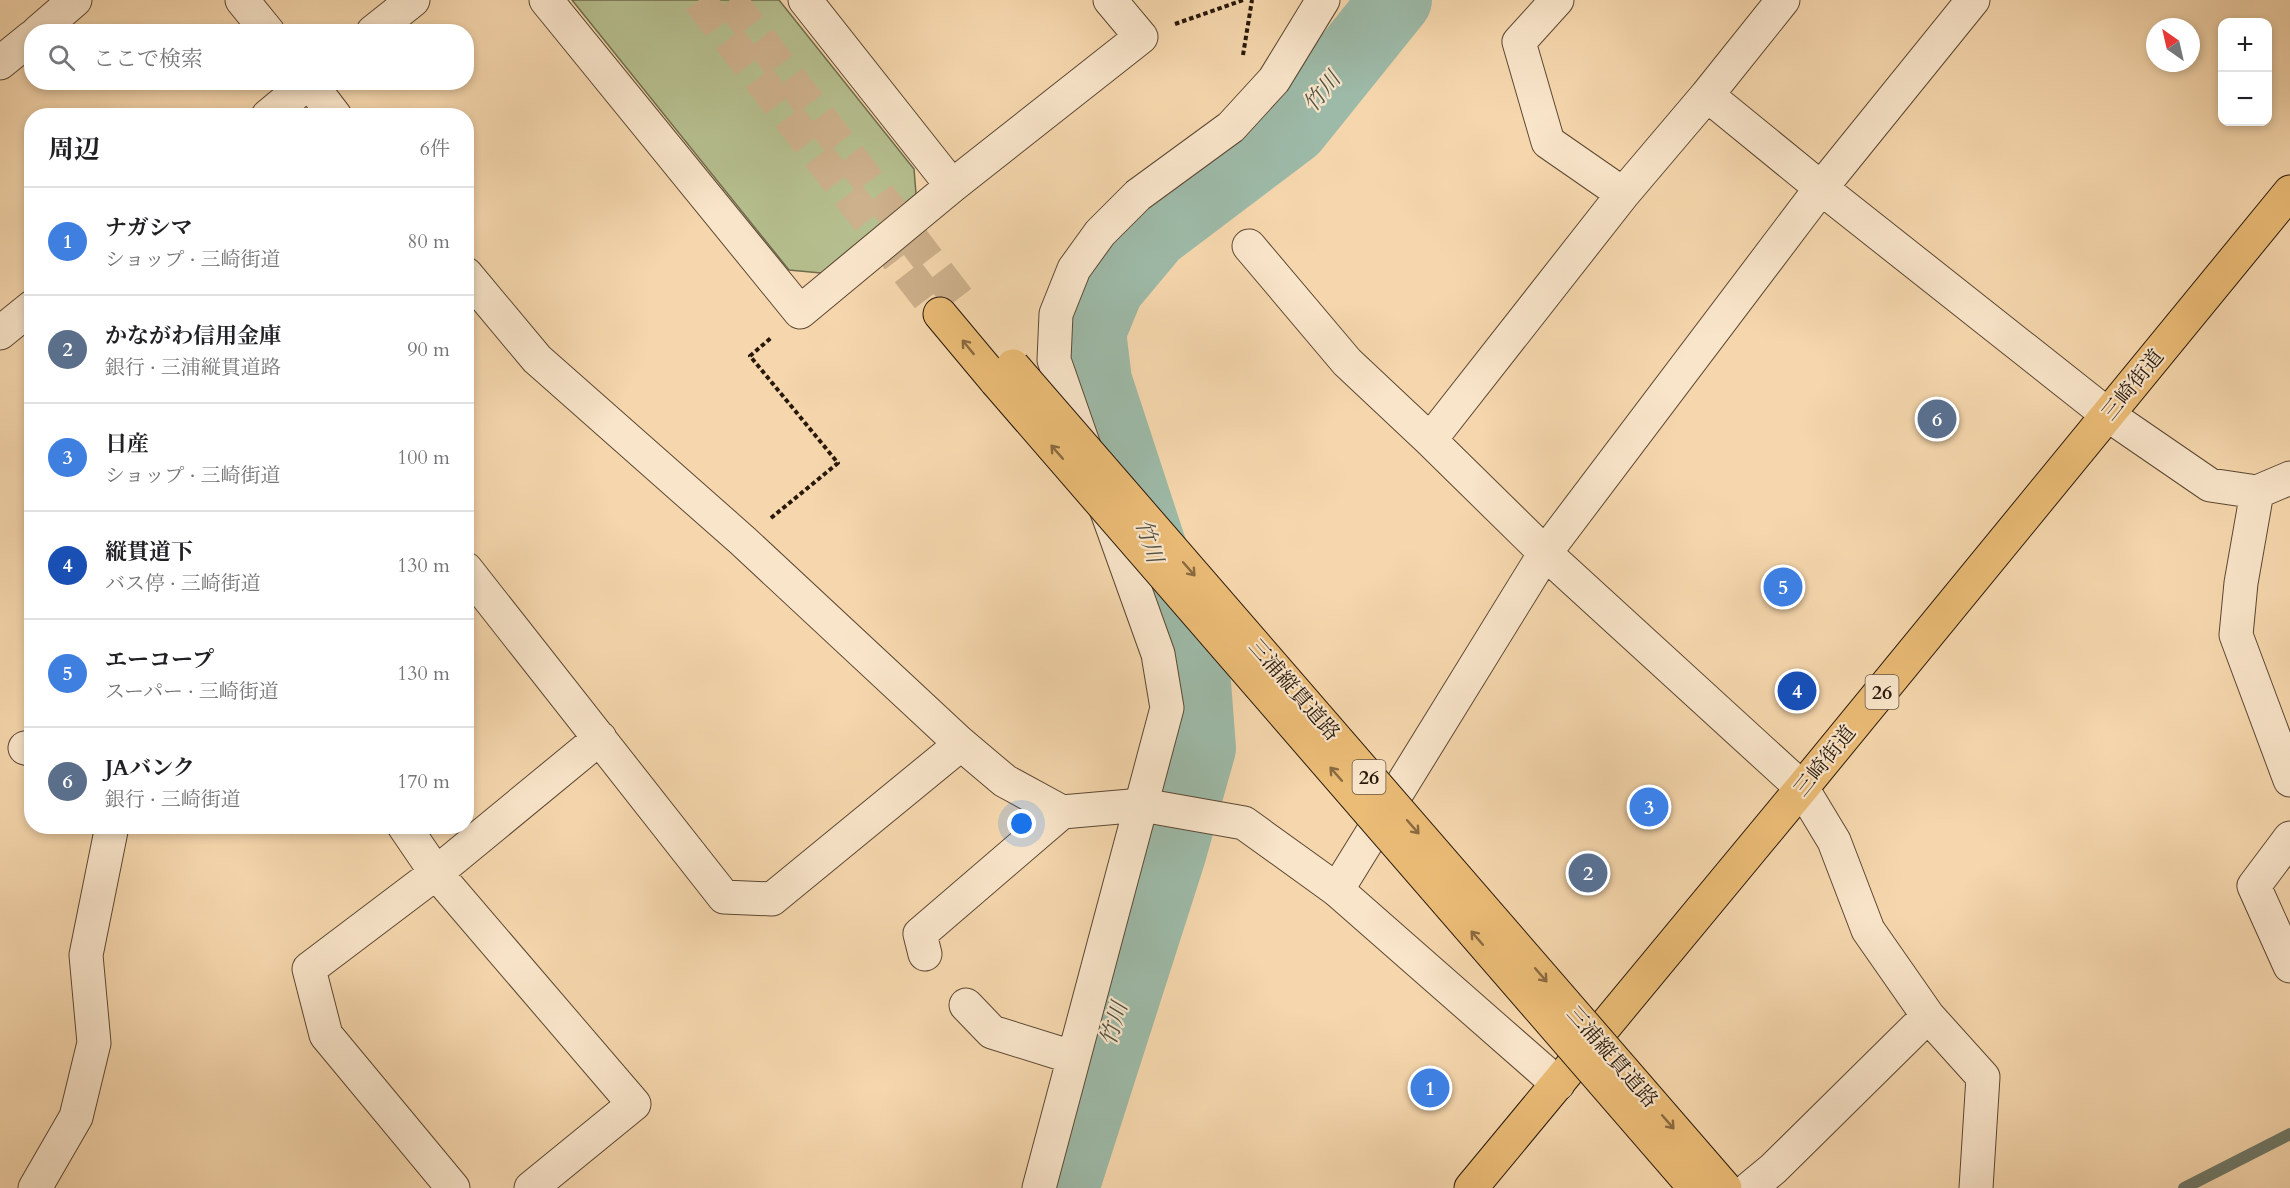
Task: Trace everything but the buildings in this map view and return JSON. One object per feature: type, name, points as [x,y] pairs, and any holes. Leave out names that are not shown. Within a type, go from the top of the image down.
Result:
[{"type":"main road","name":"三崎街道","points":[[1471,1188],[2290,192]]},
{"type":"main road","name":"三浦縦貫道路","points":[[950,307],[1695,1188]]},
{"type":"main road","name":"三浦縦貫道路","points":[[1004,373],[1725,1188]]},
{"type":"street","points":[[47,24],[75,0]]},
{"type":"street","points":[[242,0],[262,24]]},
{"type":"street","points":[[383,24],[412,0]]},
{"type":"street","points":[[546,0],[800,312],[952,186],[1141,37],[1110,0]]},
{"type":"street","points":[[805,0],[952,186]]},
{"type":"street","points":[[1039,1188],[1072,1057],[1167,708],[1158,654],[1054,360],[1056,314],[1074,269],[1100,233],[1138,195],[1231,127],[1274,80],[1323,0]]},
{"type":"street","points":[[1557,0],[1519,42],[1548,142],[1623,194]]},
{"type":"street","points":[[1430,440],[1623,194],[1707,95],[1783,0]]},
{"type":"street","points":[[1337,890],[1545,553],[1821,188],[1973,0]]},
{"type":"street","points":[[0,63],[24,44]]},
{"type":"street","points":[[278,108],[299,90]]},
{"type":"street","points":[[315,90],[329,108]]},
{"type":"street","points":[[1707,95],[2108,415],[2210,486],[2257,492],[2290,478]]},
{"type":"street","points":[[1249,246],[1347,362],[1545,553],[1802,788],[1834,841],[1868,930],[1928,1016],[1983,1077],[1976,1188]]},
{"type":"street","points":[[474,284],[537,359],[743,541],[960,744],[1005,781],[1062,812],[1142,805],[1215,816],[1244,823],[1337,890],[1558,1084]]},
{"type":"street","points":[[0,333],[24,314]]},
{"type":"street","points":[[2257,492],[2241,583],[2236,635],[2290,780]]},
{"type":"street","points":[[474,579],[724,897],[772,899],[960,744]]},
{"type":"street","points":[[453,1188],[326,1035],[309,969],[436,873],[600,738]]},
{"type":"street","points":[[925,954],[920,934],[1062,812]]},
{"type":"street","points":[[35,1188],[76,1117],[94,1042],[86,955],[110,834]]},
{"type":"street","points":[[409,834],[436,873],[634,1104],[531,1188]]},
{"type":"street","points":[[2290,838],[2254,886],[2290,966]]},
{"type":"street","points":[[966,1005],[992,1032],[1072,1057]]},
{"type":"street","points":[[1750,1188],[1773,1169],[1928,1016]]},
{"type":"path","points":[[1141,37],[1242,0]]},
{"type":"path","points":[[743,541],[838,463],[750,356],[800,312]]},
{"type":"green space","points":[[572,0],[779,0],[914,169],[916,194],[821,273],[789,270]]},
{"type":"waterway","name":"竹川","points":[[1063,1188],[1170,854],[1200,748],[1195,683],[1096,381],[1090,332],[1108,288],[1154,233],[1293,128],[1396,0]]},
{"type":"waterway","points":[[2184,1188],[2290,1134]]},
{"type":"tunnel","points":[[699,0],[940,314]]},
{"type":"tunnel","points":[[730,0],[959,300]]},
{"type":"place","name":"JAバンク","points":[[1937,419]]},
{"type":"place","name":"エーコープ","points":[[1783,587]]},
{"type":"place","name":"縦貫道下","points":[[1797,691]]},
{"type":"place","name":"日産","points":[[1649,807]]},
{"type":"place","name":"かながわ信用金庫","points":[[1588,873]]},
{"type":"place","name":"ナガシマ","points":[[1430,1088]]}]
